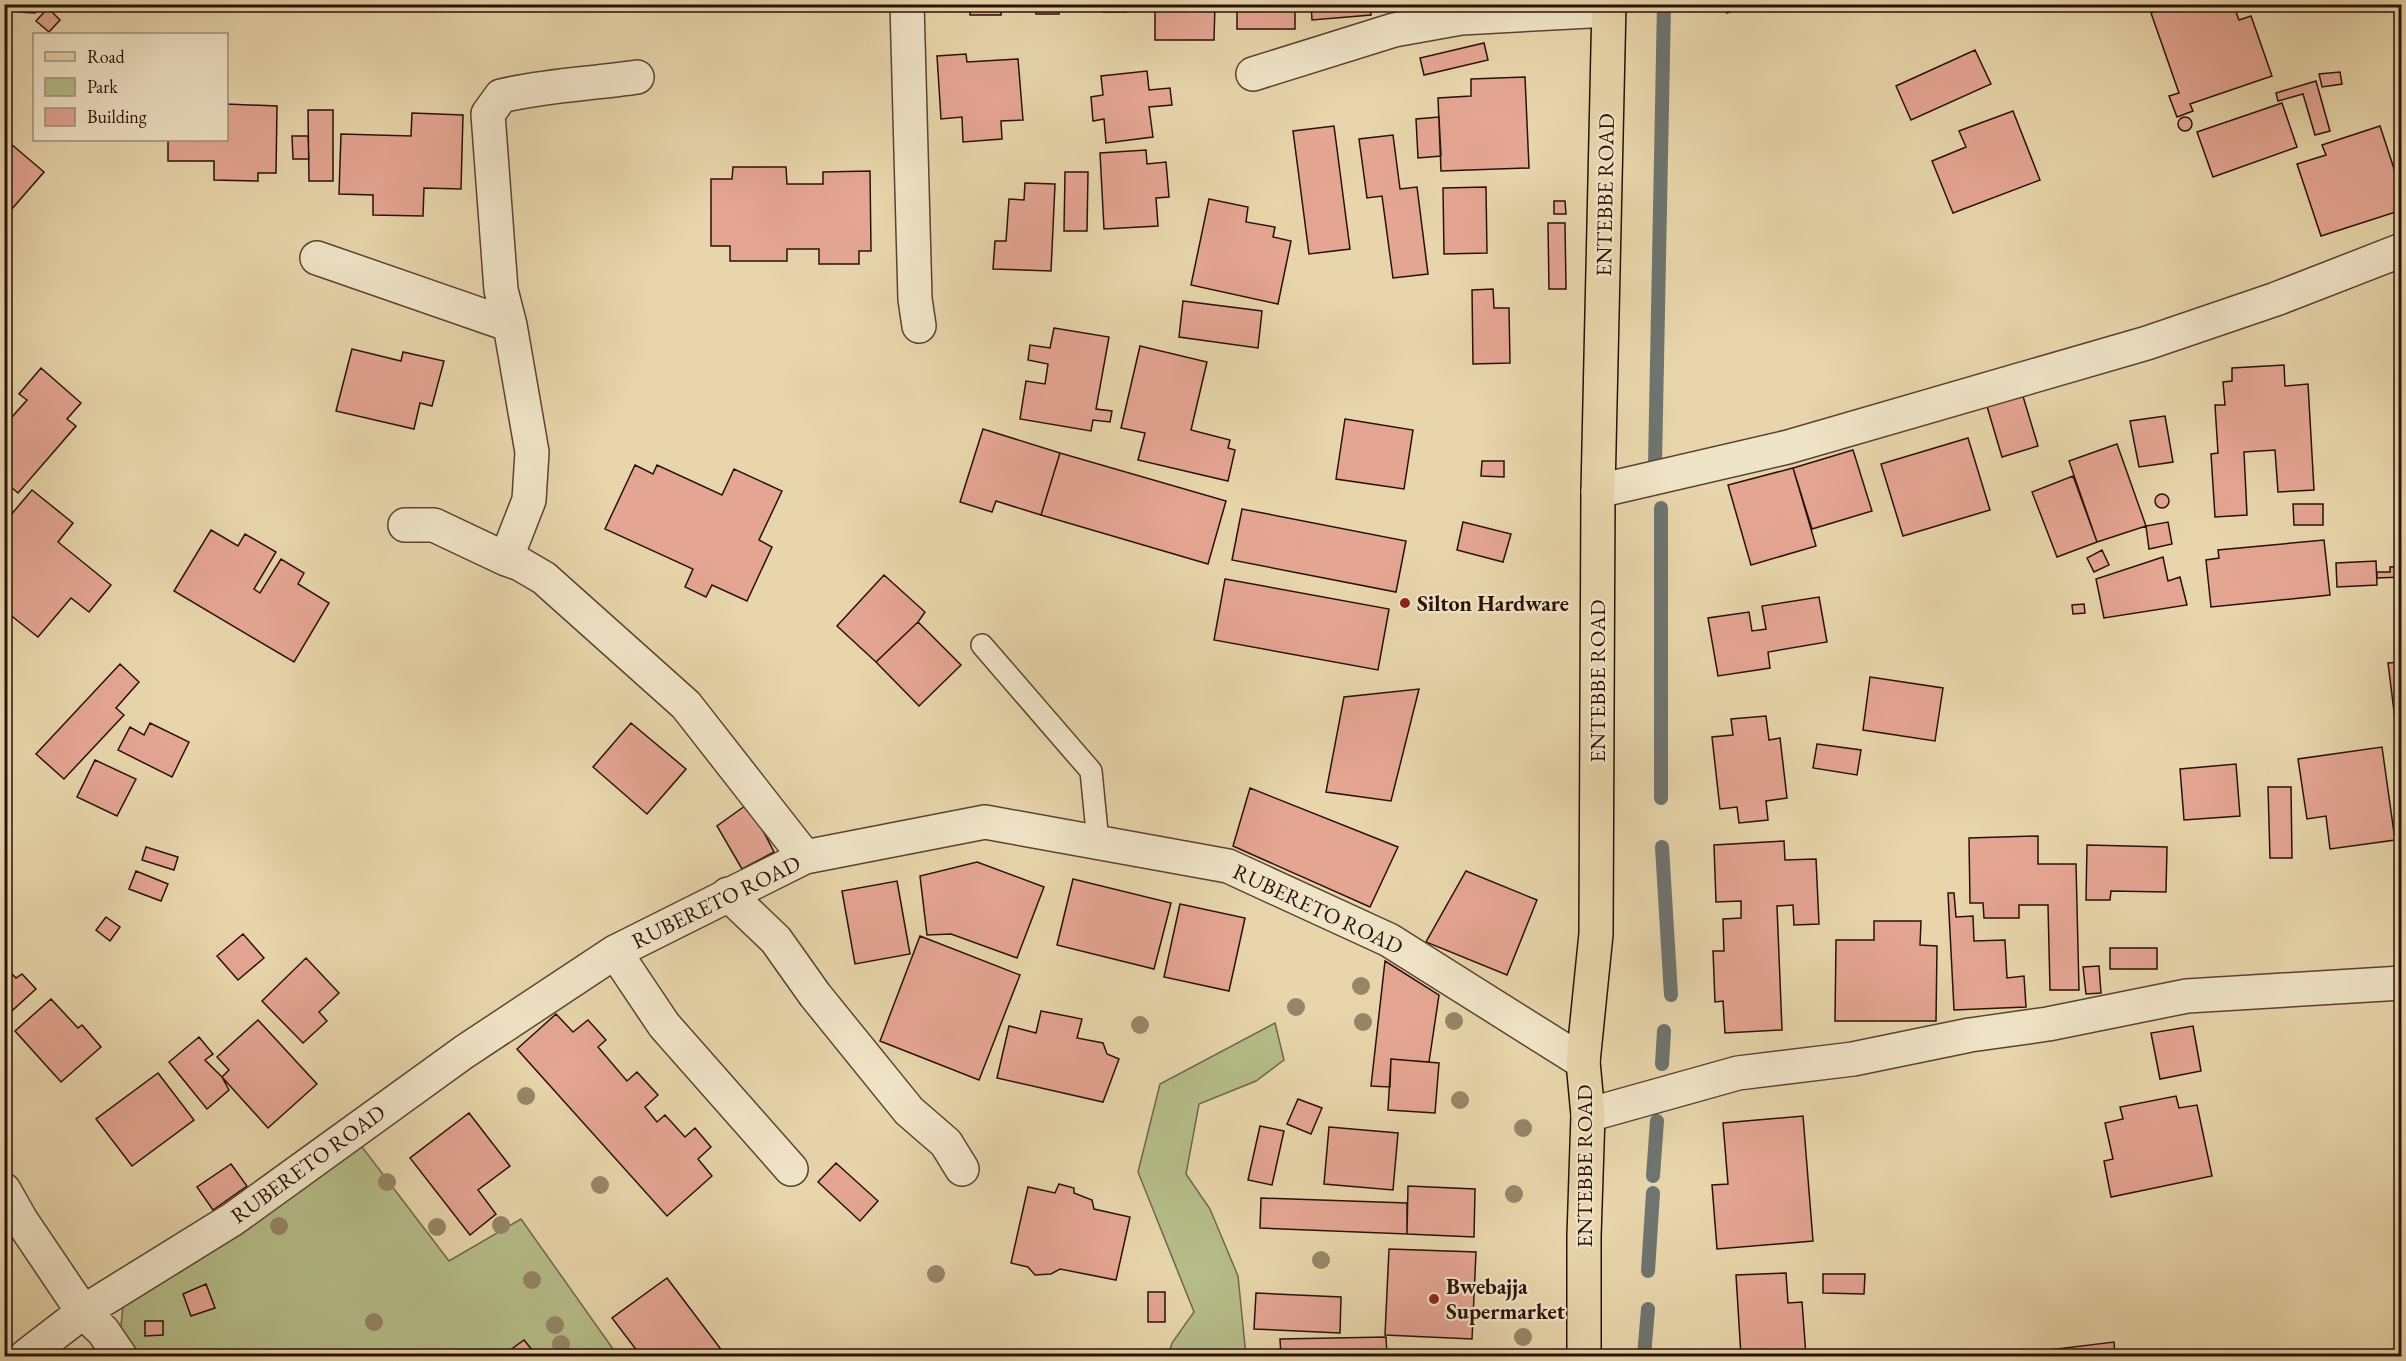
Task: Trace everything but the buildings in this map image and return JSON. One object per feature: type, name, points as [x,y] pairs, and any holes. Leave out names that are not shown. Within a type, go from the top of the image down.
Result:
[{"type":"main road","name":"ENTEBBE ROAD","points":[[1584,1356],[1584,1236],[1588,1115],[1583,1062],[1596,934],[1598,491],[1609,7]]},
{"type":"street","points":[[907,4],[915,299],[920,326]]},
{"type":"street","points":[[1253,74],[1394,30],[1461,18],[1609,7]]},
{"type":"street","points":[[506,559],[529,500],[532,452],[510,325],[501,290],[488,114],[501,96],[520,91],[637,77]]},
{"type":"street","points":[[1598,491],[1788,447],[2147,343],[2276,299],[2402,250]]},
{"type":"street","points":[[317,258],[510,325]]},
{"type":"street","points":[[405,525],[434,525],[520,564],[544,578],[686,705],[805,857]]},
{"type":"street","name":"RUBERETO ROAD","points":[[26,1356],[83,1312],[232,1219],[464,1052],[615,952],[805,857],[985,822],[1228,866],[1389,940],[1583,1062]]},
{"type":"street","points":[[729,894],[776,940],[815,995],[902,1102],[946,1143],[962,1169]]},
{"type":"street","points":[[615,952],[664,1025],[790,1169]]},
{"type":"street","points":[[1588,1115],[1738,1073],[1853,1059],[1970,1035],[2048,1024],[2187,996],[2402,983]]},
{"type":"street","points":[[4,1190],[21,1220],[83,1312],[103,1331],[120,1356]]},
{"type":"lane","points":[[982,645],[1091,771],[1098,842]]},
{"type":"green space","points":[[1275,1023],[1284,1060],[1256,1081],[1199,1104],[1186,1174],[1210,1209],[1238,1276],[1246,1356],[1168,1356],[1172,1343],[1194,1312],[1138,1172],[1160,1084]]},
{"type":"green space","points":[[359,1143],[449,1261],[521,1219],[618,1356],[134,1356],[120,1336],[123,1306]]},
{"type":"waterway","points":[[1655,464],[1664,4]]},
{"type":"waterway","points":[[1661,508],[1661,798]]},
{"type":"waterway","points":[[1662,847],[1671,995]]},
{"type":"waterway","points":[[1662,1064],[1664,1031]]},
{"type":"waterway","points":[[1653,1176],[1657,1121]]},
{"type":"waterway","points":[[1648,1271],[1653,1193]]},
{"type":"waterway","points":[[1644,1356],[1648,1309]]},
{"type":"place","name":"Silton Hardware","points":[[1405,603]]},
{"type":"place","name":"Bwebajja Supermarket","points":[[1434,1299]]}]
